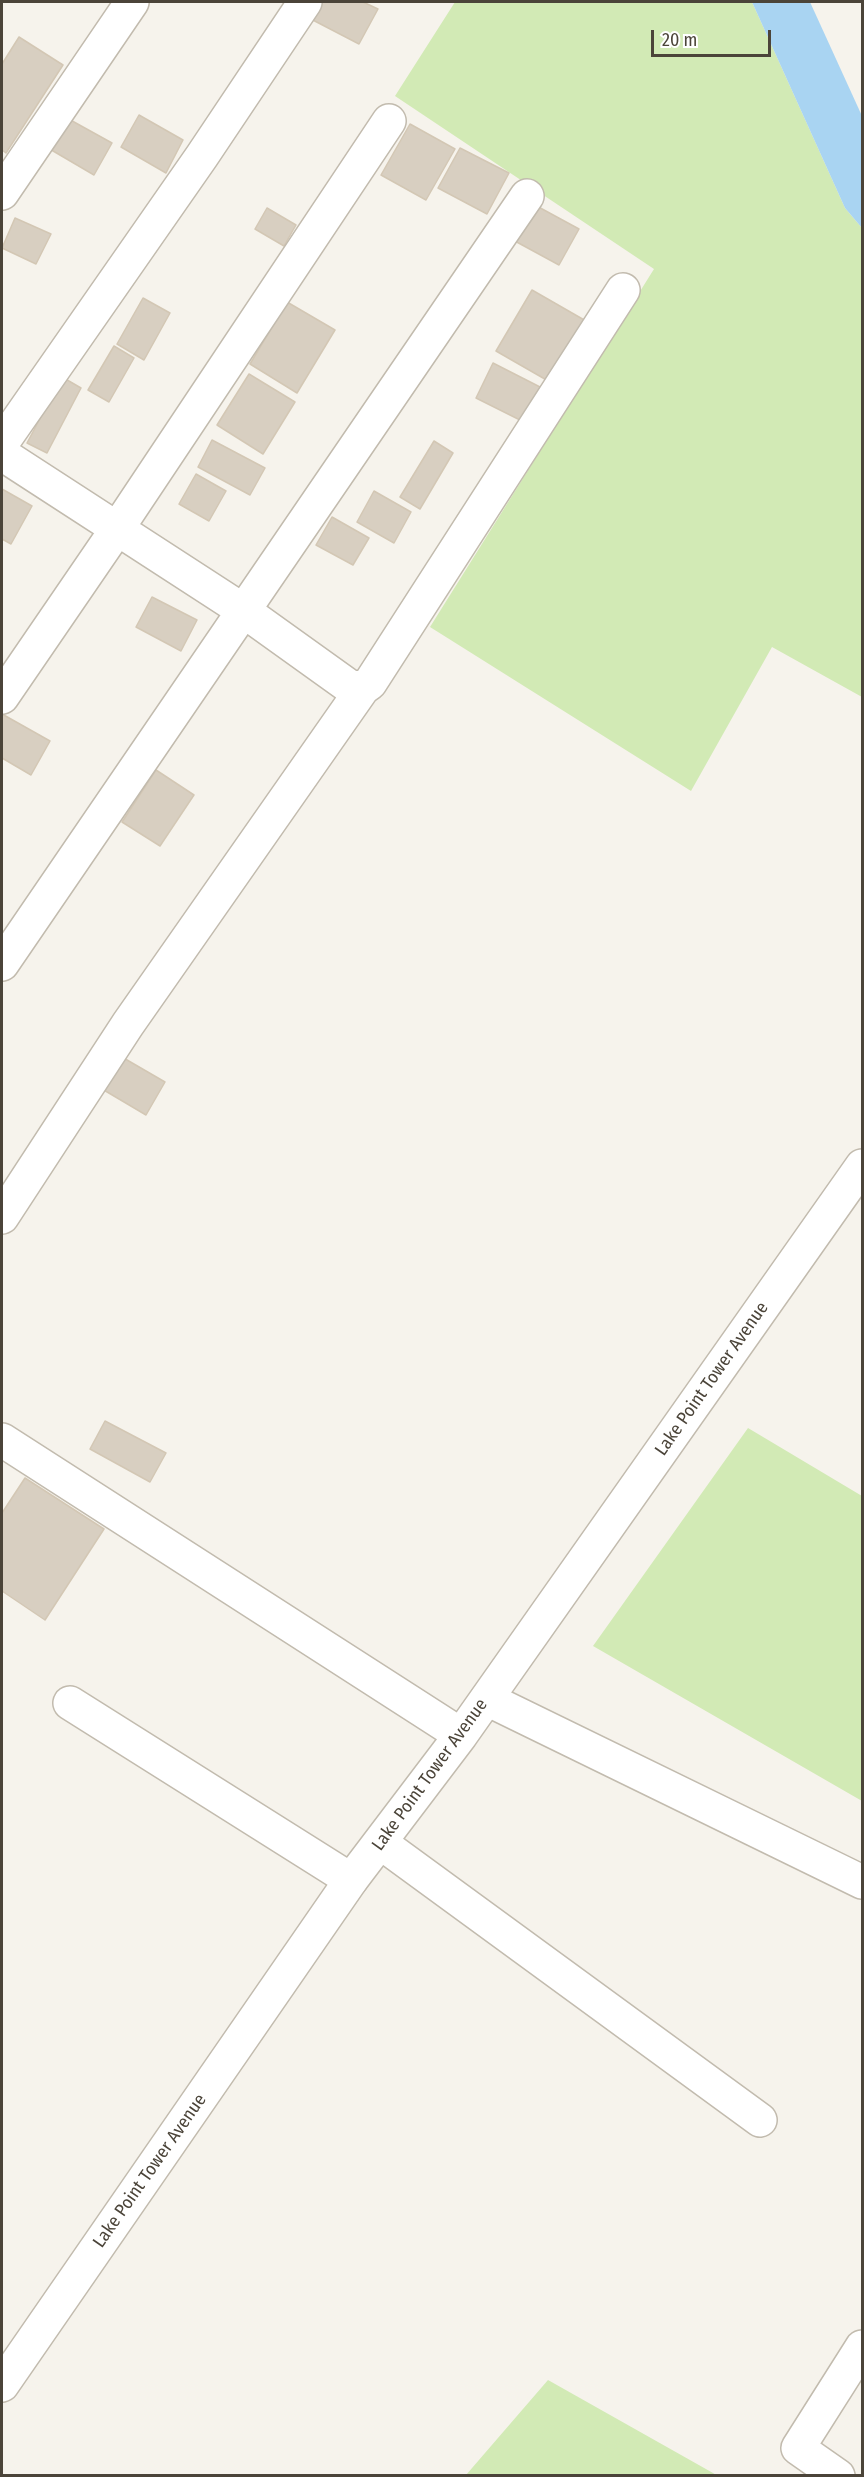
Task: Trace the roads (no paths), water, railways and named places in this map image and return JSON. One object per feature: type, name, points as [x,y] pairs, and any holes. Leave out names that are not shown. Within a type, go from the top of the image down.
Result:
[{"type":"street","points":[[2,193],[132,2]]},
{"type":"street","points":[[2,443],[202,156],[305,2]]},
{"type":"street","points":[[2,697],[389,121]]},
{"type":"street","points":[[2,964],[527,196]]},
{"type":"street","points":[[2,1217],[128,1024],[376,672],[623,290]]},
{"type":"street","points":[[2,454],[244,611],[350,687],[363,688]]},
{"type":"street","name":"Lake Point Tower Avenue","points":[[2,2385],[351,1880],[487,1699],[862,1166]]},
{"type":"street","points":[[6,1451],[461,1735]]},
{"type":"street","points":[[487,1699],[862,1882]]},
{"type":"street","points":[[70,1703],[351,1880]]},
{"type":"street","points":[[381,1843],[760,2120]]},
{"type":"street","points":[[838,2475],[798,2448],[862,2347]]},
{"type":"water","points":[[752,2],[810,2],[862,116],[862,228],[845,208]]}]
